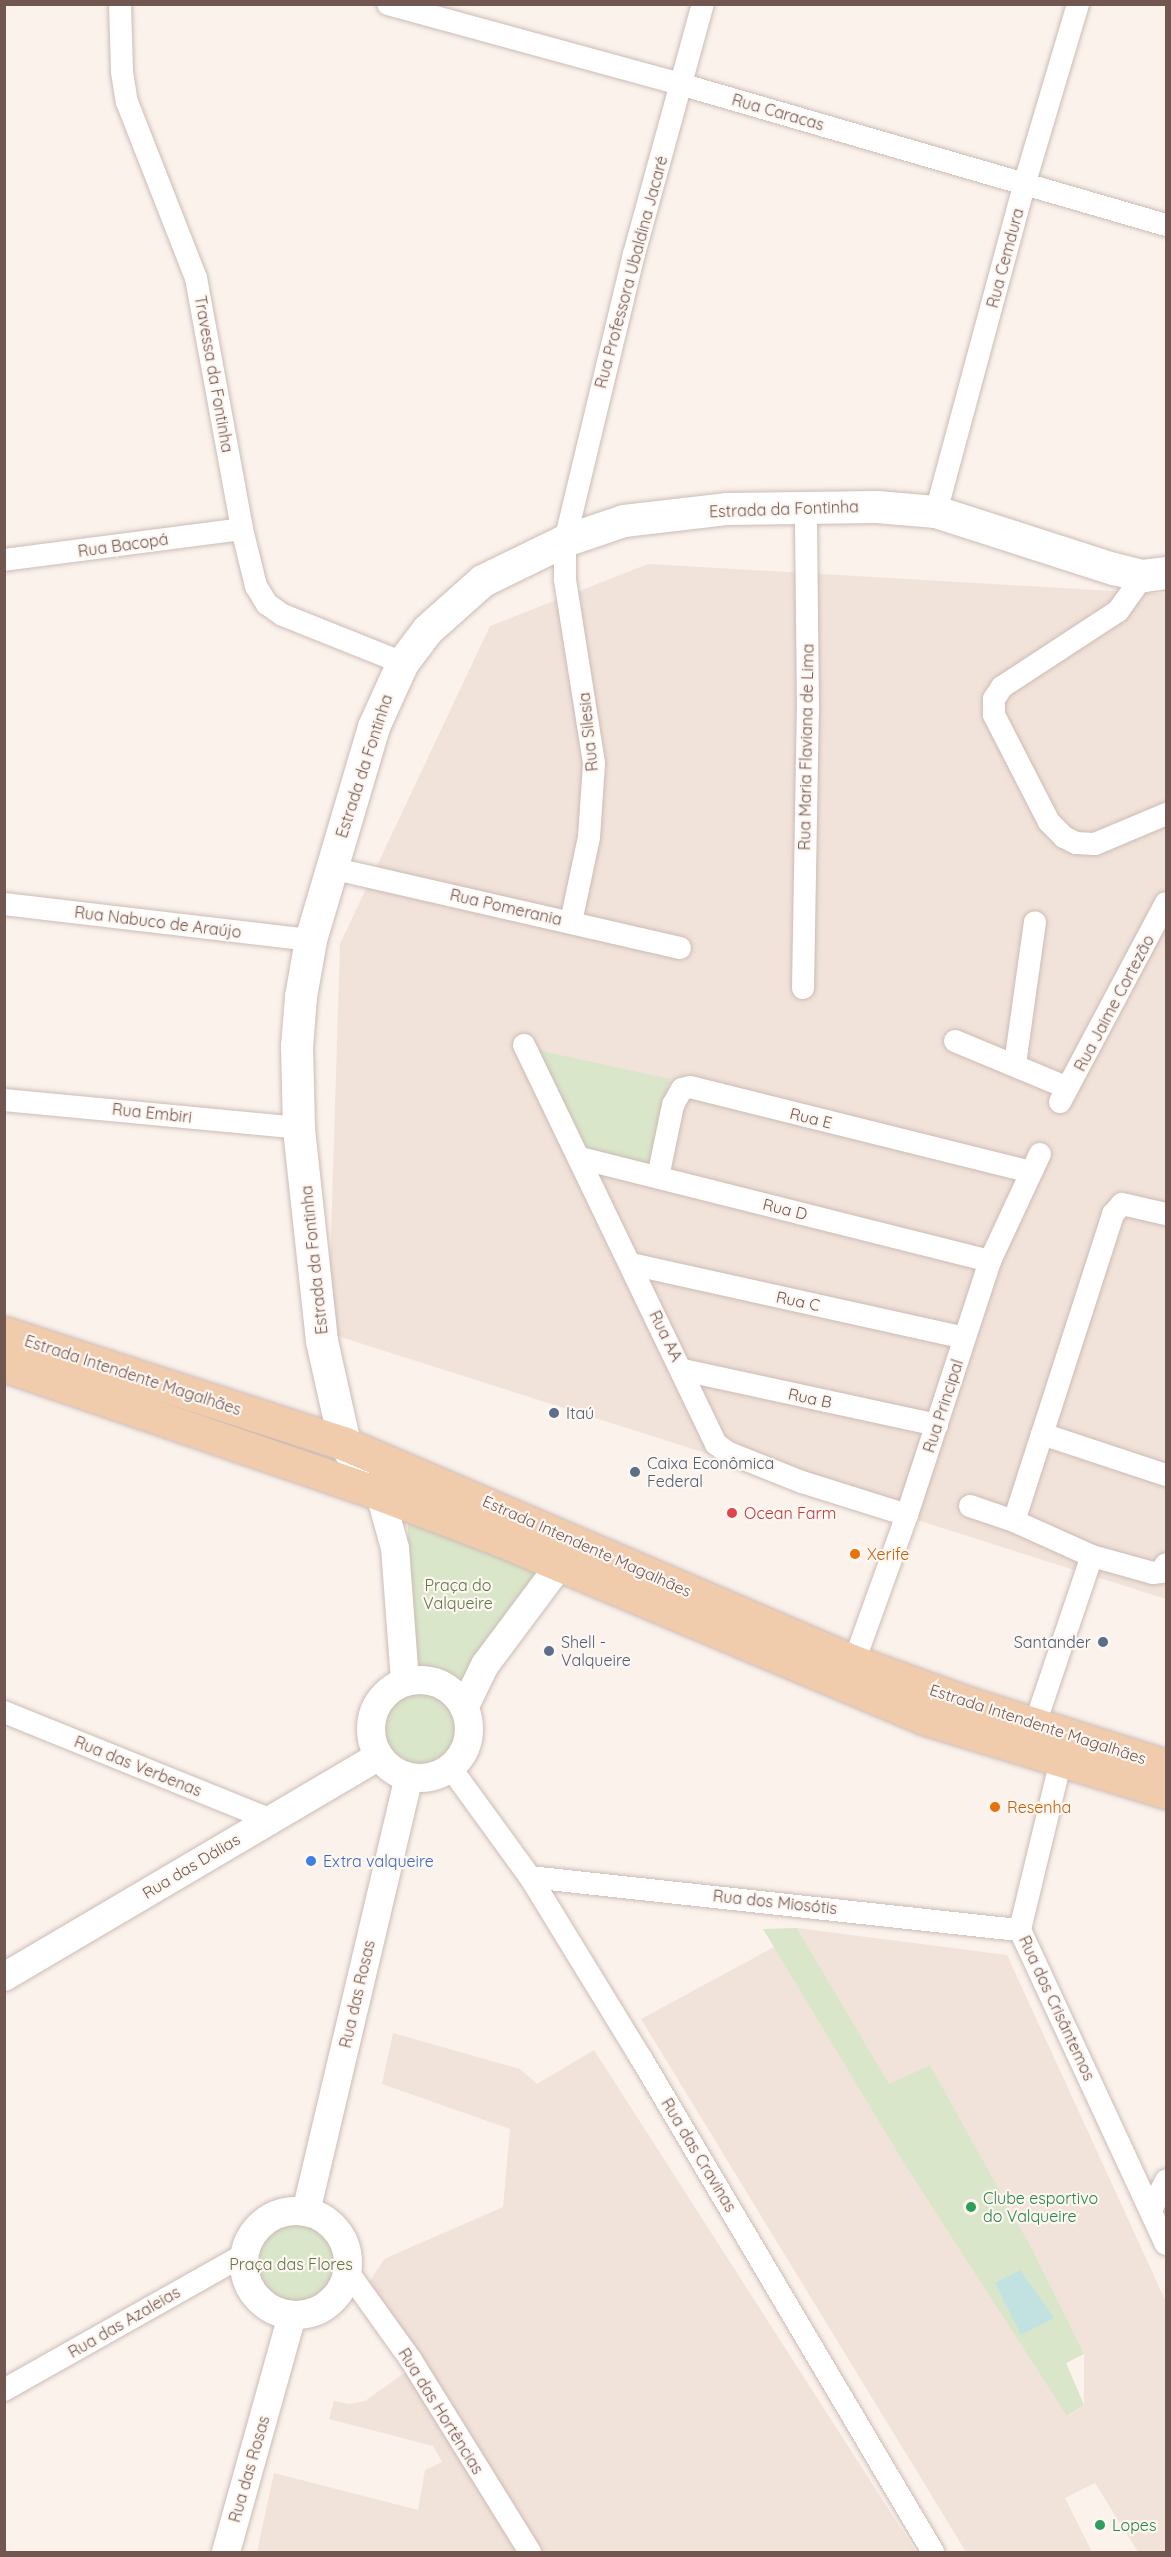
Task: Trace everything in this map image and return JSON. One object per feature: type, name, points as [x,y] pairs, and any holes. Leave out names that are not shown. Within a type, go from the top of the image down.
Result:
[{"type":"main road","name":"Estrada da Fontinha","points":[[380,1494],[345,1444],[322,1341],[299,1128],[297,1047],[311,940],[374,727],[403,663],[428,630],[483,581],[565,541],[624,521],[684,512],[806,506],[936,512],[1155,574]]},
{"type":"main road","name":"Estrada Intendente Magalhães","points":[[4,1333],[345,1444],[552,1529],[854,1662],[1167,1766]]},
{"type":"main road","name":"Estrada Intendente Magalhães","points":[[4,1365],[380,1494],[557,1564],[890,1705],[1167,1792]]},
{"type":"street","name":"Travessa da Fontinha","points":[[120,4],[122,72],[127,102],[196,278],[242,529],[256,586],[267,604],[309,628],[403,663]]},
{"type":"street","name":"Rua Caracas","points":[[388,4],[681,84],[1167,225]]},
{"type":"street","name":"Rua Professora Ubaldina Jacaré","points":[[565,541],[634,254],[703,4]]},
{"type":"street","name":"Rua Cemdura","points":[[936,512],[1025,182],[1078,4]]},
{"type":"street","name":"Rua Maria Flaviana de Lima","points":[[803,988],[808,711],[806,506]]},
{"type":"street","name":"Rua Bacopá","points":[[4,560],[242,529]]},
{"type":"street","name":"Rua Silesia","points":[[565,541],[566,579],[594,763],[589,837],[571,922]]},
{"type":"street","points":[[1155,574],[1118,611],[1002,687],[994,699],[994,715],[1050,822],[1064,837],[1076,843],[1095,844],[1167,814]]},
{"type":"street","name":"Rua Pomerania","points":[[332,868],[680,948]]},
{"type":"street","name":"Rua Jaime Cortezão","points":[[1015,1064],[1064,1095],[1167,903]]},
{"type":"street","name":"Rua Nabuco de Araújo","points":[[4,904],[311,940]]},
{"type":"street","points":[[955,1041],[1015,1064],[1035,922]]},
{"type":"street","name":"Rua AA","points":[[524,1045],[683,1370],[706,1426],[716,1444],[729,1453],[907,1515]]},
{"type":"street","name":"Rua E","points":[[658,1177],[673,1105],[682,1089],[690,1087],[1035,1163]]},
{"type":"street","name":"Rua Embiri","points":[[4,1100],[299,1128]]},
{"type":"street","name":"Rua D","points":[[579,1158],[990,1261]]},
{"type":"street","name":"Rua Principal","points":[[854,1662],[907,1515],[990,1261],[1035,1163]]},
{"type":"street","points":[[1014,1521],[1113,1214],[1122,1204],[1167,1214]]},
{"type":"street","name":"Rua C","points":[[631,1264],[964,1338]]},
{"type":"street","name":"Rua B","points":[[683,1370],[937,1425]]},
{"type":"street","points":[[1042,1434],[1167,1474]]},
{"type":"street","points":[[380,1494],[395,1548],[405,1682]]},
{"type":"street","points":[[970,1506],[1014,1521],[1092,1556],[1153,1573],[1161,1572],[1167,1564]]},
{"type":"street","points":[[464,1708],[485,1665],[557,1564],[552,1529]]},
{"type":"street","points":[[1035,1724],[1092,1556]]},
{"type":"street","points":[[405,1682],[433,1682],[446,1687],[464,1708],[468,1721],[466,1747],[450,1767],[431,1776],[409,1777],[397,1773],[379,1756],[370,1732],[376,1706],[388,1692],[405,1682]]},
{"type":"street","name":"Rua das Verbenas","points":[[4,1712],[271,1820]]},
{"type":"street","name":"Rua das Dálias","points":[[4,1977],[379,1756]]},
{"type":"street","name":"Rua dos Crisântemos","points":[[1061,1760],[1020,1930],[1167,2244]]},
{"type":"street","name":"Rua das Cravinas","points":[[450,1767],[530,1877],[933,2553]]},
{"type":"street","name":"Rua das Rosas","points":[[306,2212],[409,1777]]},
{"type":"street","name":"Rua dos Miosótis","points":[[530,1877],[1020,1930]]},
{"type":"street","points":[[1151,2210],[1167,2181]]},
{"type":"street","points":[[285,2212],[306,2212],[327,2222],[343,2241],[348,2272],[341,2291],[328,2305],[311,2313],[292,2315],[260,2302],[244,2272],[244,2254],[252,2235],[266,2221],[285,2212]]},
{"type":"street","name":"Rua das Azaleias","points":[[4,2390],[244,2254]]},
{"type":"street","name":"Rua das Hortências","points":[[348,2272],[411,2360],[530,2553]]},
{"type":"street","name":"Rua das Rosas","points":[[226,2553],[292,2315]]},
{"type":"shaded area","points":[[648,564],[1166,594],[1166,1599],[328,1333],[340,944],[490,626]]},
{"type":"shaded area","points":[[797,1928],[1007,1955],[1166,2302],[1166,2552],[1138,2552],[1095,2483],[1065,2498],[1092,2552],[966,2552],[641,2019],[774,1947],[1068,2416],[1084,2405],[1084,2354],[930,2065],[889,2085]]},
{"type":"shaded area","points":[[393,2033],[520,2069],[537,2084],[594,2050],[916,2552],[257,2552],[274,2473],[418,2510],[425,2470],[442,2462],[433,2446],[329,2419],[334,2401],[349,2404],[365,2401],[407,2371],[367,2286],[384,2259],[503,2207],[510,2129],[382,2084]]},
{"type":"green space","points":[[533,1049],[670,1079],[650,1168],[584,1153]]},
{"type":"green space","name":"Praça do Valqueire","points":[[408,1522],[541,1567],[459,1718],[455,1739],[445,1758],[435,1763],[408,1765],[392,1756],[383,1740],[390,1705],[404,1693]]},
{"type":"green space","name":"Clube esportivo do Valqueire","points":[[797,1928],[889,2084],[930,2065],[1033,2251],[1084,2354],[1066,2363],[1084,2405],[1067,2416],[904,2163],[763,1929]]},
{"type":"green space","name":"Praça das Flores","points":[[304,2215],[328,2227],[337,2253],[338,2276],[309,2303],[289,2311],[265,2301],[250,2283],[245,2262],[257,2238],[277,2220]]},
{"type":"water","points":[[1020,2270],[1054,2318],[1021,2335],[995,2283]]},
{"type":"place","name":"Itaú","points":[[554,1413]]},
{"type":"place","name":"Caixa Econômica Federal","points":[[635,1472]]},
{"type":"place","name":"Ocean Farm","points":[[732,1513]]},
{"type":"place","name":"Xerife","points":[[855,1554]]},
{"type":"place","name":"Santander","points":[[1103,1642]]},
{"type":"place","name":"Shell - Valqueire","points":[[549,1651]]},
{"type":"place","name":"Resenha","points":[[995,1807]]},
{"type":"place","name":"Extra valqueire","points":[[311,1861]]},
{"type":"place","name":"Clube esportivo do Valqueire","points":[[971,2207]]},
{"type":"place","name":"Lopes","points":[[1100,2525]]}]
